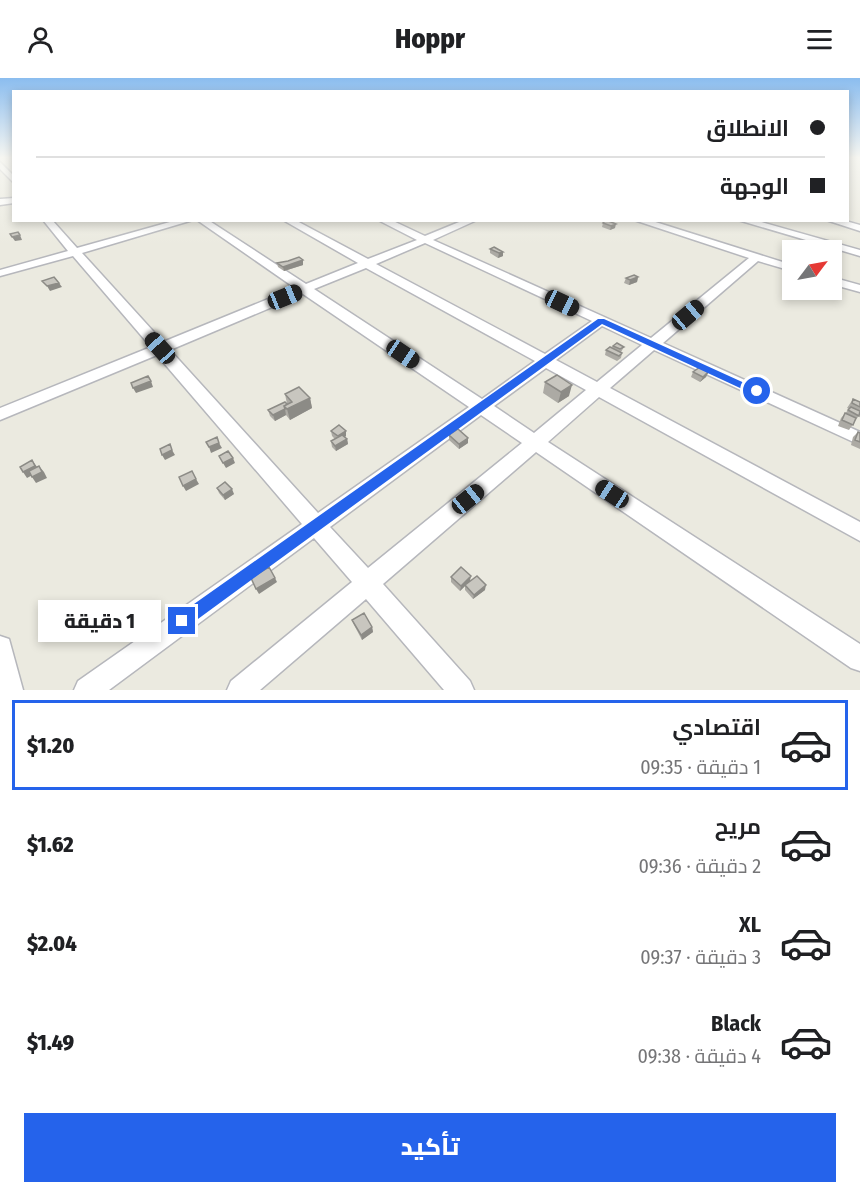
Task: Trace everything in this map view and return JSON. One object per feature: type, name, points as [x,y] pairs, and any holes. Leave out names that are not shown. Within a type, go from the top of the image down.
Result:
[{"type":"street","points":[[49,222],[461,690]]},
{"type":"street","points":[[0,273],[182,222]]},
{"type":"street","points":[[204,222],[860,659]]},
{"type":"street","points":[[291,222],[860,532]]},
{"type":"street","points":[[386,222],[860,438]]},
{"type":"street","points":[[0,414],[468,222]]},
{"type":"street","points":[[644,222],[782,265]]},
{"type":"street","points":[[749,222],[860,253]]},
{"type":"street","points":[[838,222],[860,228]]},
{"type":"street","points":[[240,690],[756,257]]},
{"type":"street","points":[[842,283],[860,289]]},
{"type":"street","points":[[87,690],[601,321]]},
{"type":"street","points":[[0,648],[10,690]]},
{"type":"building","points":[[611,222],[616,224],[611,226],[603,223]]},
{"type":"building","points":[[18,232],[20,235],[12,237],[10,234]]},
{"type":"building","points":[[494,247],[503,252],[499,253],[490,249]]},
{"type":"building","points":[[299,257],[303,260],[283,267],[277,263],[288,261]]},
{"type":"building","points":[[634,275],[638,277],[630,280],[626,278]]},
{"type":"building","points":[[54,277],[59,283],[47,286],[42,281]]},
{"type":"building","points":[[617,343],[624,347],[620,349],[613,346]]},
{"type":"building","points":[[610,347],[622,353],[619,356],[606,350]]},
{"type":"building","points":[[700,367],[709,371],[703,377],[693,372]]},
{"type":"building","points":[[557,375],[572,385],[561,392],[545,382]]},
{"type":"building","points":[[148,376],[151,381],[133,388],[131,383]]},
{"type":"building","points":[[299,387],[310,398],[287,409],[284,406],[292,402],[285,394]]},
{"type":"building","points":[[853,399],[860,402],[860,407],[852,403]]},
{"type":"building","points":[[285,402],[287,404],[284,406],[285,409],[273,415],[268,410]]},
{"type":"building","points":[[851,407],[860,411],[859,416],[848,410]]},
{"type":"building","points":[[845,413],[856,418],[853,425],[842,420]]},
{"type":"building","points":[[339,425],[346,431],[338,436],[331,431]]},
{"type":"building","points":[[458,429],[468,438],[459,444],[449,435]]},
{"type":"building","points":[[858,432],[860,433],[860,442],[855,440]]},
{"type":"building","points":[[342,435],[347,439],[335,446],[331,441]]},
{"type":"building","points":[[217,437],[219,443],[209,447],[206,442]]},
{"type":"building","points":[[170,444],[172,450],[162,455],[160,449]]},
{"type":"building","points":[[228,451],[233,458],[223,463],[219,456]]},
{"type":"building","points":[[32,460],[35,466],[23,472],[20,467]]},
{"type":"building","points":[[39,466],[42,472],[32,477],[29,471]]},
{"type":"building","points":[[192,471],[196,479],[183,486],[179,477]]},
{"type":"building","points":[[225,482],[232,489],[223,495],[217,488]]},
{"type":"building","points":[[269,567],[275,578],[256,589],[251,578]]},
{"type":"building","points":[[461,567],[471,576],[461,586],[451,577]]},
{"type":"building","points":[[477,576],[486,585],[474,595],[465,585]]},
{"type":"building","points":[[364,613],[372,627],[361,635],[352,620]]},
{"type":"route","points":[[182,621],[601,321],[757,391]]}]
